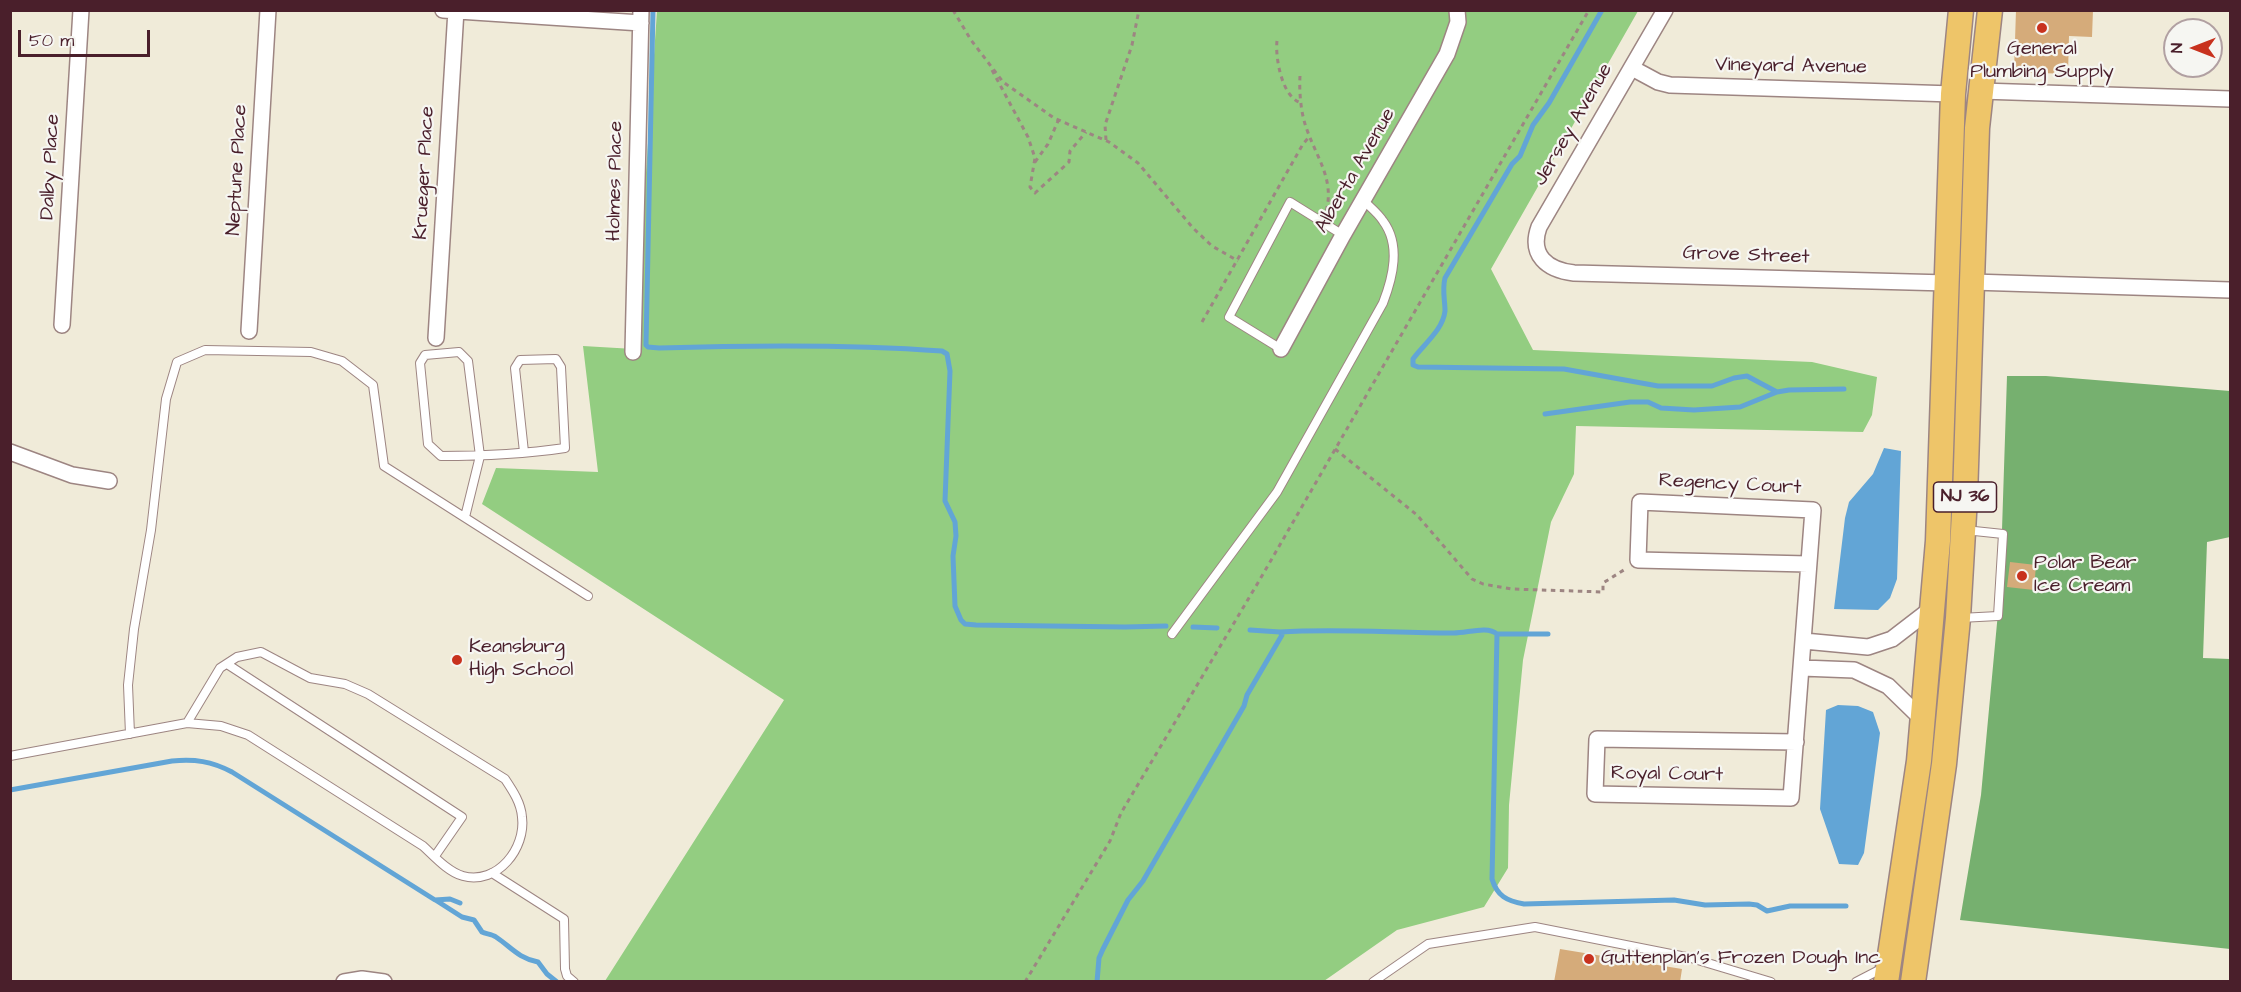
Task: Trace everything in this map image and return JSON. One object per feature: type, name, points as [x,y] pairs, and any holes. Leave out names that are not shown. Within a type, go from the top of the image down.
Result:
[{"type":"highway","name":"NJ 36","points":[[1888,973],[1924,721],[1938,541],[1953,94],[1961,10]]},
{"type":"highway","name":"NJ 36","points":[[1913,981],[1943,775],[1958,618],[1977,128],[1990,10]]},
{"type":"street","name":"Dalby Place","points":[[62,325],[81,10]]},
{"type":"street","name":"Neptune Place","points":[[249,332],[268,10]]},
{"type":"street","points":[[443,10],[641,17]]},
{"type":"street","name":"Alberta Avenue","points":[[1281,349],[1343,235],[1447,54],[1458,22],[1457,10]]},
{"type":"street","name":"Jersey Avenue","points":[[1546,262],[1537,249],[1535,238],[1539,227],[1665,10]]},
{"type":"street","name":"Krueger Place","points":[[436,338],[456,11]]},
{"type":"street","name":"Holmes Place","points":[[633,352],[641,17]]},
{"type":"street","name":"Vineyard Avenue","points":[[1632,68],[1658,82],[1670,85],[1953,94]]},
{"type":"street","points":[[1981,91],[2230,99]]},
{"type":"street","name":"Grove Street","points":[[1546,262],[1562,272],[1574,273],[1947,283]]},
{"type":"street","points":[[1972,282],[2230,290]]},
{"type":"street","points":[[10,452],[72,475],[109,481]]},
{"type":"street","name":"Regency Court","points":[[1638,560],[1640,502],[1813,510],[1802,668]]},
{"type":"street","points":[[1638,560],[1808,564]]},
{"type":"street","points":[[1804,641],[1868,647],[1892,639],[1931,609]]},
{"type":"street","points":[[1802,668],[1854,670],[1888,686],[1924,721]]},
{"type":"street","name":"Royal Court","points":[[1796,742],[1597,739],[1594,794],[1791,798],[1796,742],[1802,668]]},
{"type":"street","points":[[344,981],[362,979],[384,981]]},
{"type":"lane","points":[[1172,634],[1277,492],[1383,303],[1393,269],[1393,245],[1383,219],[1363,200]]},
{"type":"lane","points":[[1281,349],[1229,317],[1290,202],[1343,235]]},
{"type":"lane","points":[[130,734],[128,685],[134,629],[151,530],[166,399],[177,362],[206,350],[311,352],[342,361],[373,385],[384,466],[588,596]]},
{"type":"lane","points":[[465,517],[480,456],[468,361],[459,352],[425,355],[420,363],[428,444],[441,456],[480,456],[524,452],[565,448],[561,368],[556,359],[520,360],[515,368],[524,452]]},
{"type":"lane","points":[[1958,618],[1998,616],[2003,534],[1963,530]]},
{"type":"lane","points":[[10,756],[187,723],[221,726],[248,735],[423,846],[449,869],[464,877],[492,873],[515,854],[522,833],[522,816],[517,798],[505,779],[368,694],[345,684],[310,678],[261,652],[237,657],[220,668],[187,723]]},
{"type":"lane","points":[[227,664],[462,817],[435,856]]},
{"type":"lane","points":[[492,873],[564,919],[565,972],[574,981]]},
{"type":"lane","points":[[1373,981],[1428,944],[1535,927],[1691,958],[1772,981]]},
{"type":"lane","points":[[1856,981],[1888,973]]},
{"type":"path","points":[[953,10],[990,66],[1029,137],[1035,158],[1030,188],[1035,193],[1069,162],[1070,152],[1086,132]]},
{"type":"path","points":[[1106,140],[1105,125],[1132,45],[1139,10]]},
{"type":"path","points":[[1025,981],[1110,841],[1121,813],[1589,10]]},
{"type":"path","points":[[1277,41],[1275,52],[1280,76],[1292,96],[1297,102],[1302,103]]},
{"type":"path","points":[[990,66],[1003,82],[1058,120],[1106,140],[1138,163],[1193,228],[1212,246],[1238,261]]},
{"type":"path","points":[[1300,76],[1306,126],[1329,186],[1329,200],[1323,223]]},
{"type":"path","points":[[1034,163],[1048,144],[1058,120]]},
{"type":"path","points":[[1202,322],[1303,144],[1310,136]]},
{"type":"path","points":[[1335,449],[1417,515],[1460,567],[1472,579],[1483,584],[1529,591],[1603,592],[1603,583],[1638,560]]},
{"type":"green space","points":[[657,11],[1638,11],[1491,269],[1533,350],[1812,362],[1877,377],[1872,415],[1863,432],[1576,426],[1574,474],[1551,522],[1523,660],[1509,805],[1508,868],[1484,907],[1397,930],[1324,981],[605,981],[784,700],[482,504],[496,468],[598,472],[583,346],[634,349]]},
{"type":"green space","points":[[2007,376],[2046,376],[2230,391],[2230,537],[2207,542],[2203,658],[2230,659],[2230,949],[1960,920],[1981,795],[2000,591]]},
{"type":"water","points":[[1884,448],[1901,451],[1897,579],[1890,598],[1878,610],[1834,609],[1849,502],[1873,474]]},
{"type":"water","points":[[1838,705],[1858,706],[1873,712],[1880,733],[1864,853],[1858,865],[1839,864],[1820,809],[1826,710]]},
{"type":"building","points":[[2016,10],[2093,10],[2092,37],[2069,36],[2068,74],[2014,72]]},
{"type":"building","name":"Polar Bear Ice Cream","points":[[2010,562],[2036,565],[2034,590],[2007,587]]},
{"type":"building","name":"Guttenplan's Frozen Dough Inc","points":[[1560,949],[1682,969],[1680,982],[1554,982]]},
{"type":"waterway","points":[[653,10],[646,345],[659,348],[801,346],[942,351],[947,354],[950,371],[945,501],[955,522],[956,536],[953,556],[955,606],[961,620],[965,624],[976,625],[1166,626]]},
{"type":"waterway","points":[[1602,10],[1549,103],[1533,125],[1520,156],[1512,164],[1445,278],[1445,311],[1441,325],[1413,359],[1413,365],[1418,367],[1564,369],[1658,386],[1712,386],[1747,376],[1777,392],[1844,389]]},
{"type":"waterway","points":[[1545,414],[1630,402],[1648,402],[1661,408],[1694,410],[1740,407],[1777,392]]},
{"type":"waterway","points":[[1193,627],[1217,628]]},
{"type":"waterway","points":[[1097,982],[1099,958],[1128,900],[1143,881],[1244,706],[1247,695],[1282,635],[1280,632],[1250,630]]},
{"type":"waterway","points":[[1280,632],[1457,633],[1488,630],[1497,634],[1492,879],[1500,894],[1508,899],[1524,904],[1674,900],[1705,905],[1749,904],[1757,905],[1767,911],[1790,906],[1846,906]]},
{"type":"waterway","points":[[1497,634],[1548,634]]},
{"type":"waterway","points":[[10,790],[172,761],[188,760],[210,763],[232,772],[435,900],[450,899],[460,903]]},
{"type":"waterway","points":[[437,901],[462,917],[474,920],[482,932],[494,936],[520,955],[538,962],[557,982]]},
{"type":"place","name":"General Plumbing Supply","points":[[2042,28]]},
{"type":"place","name":"Polar Bear Ice Cream","points":[[2022,576]]},
{"type":"place","name":"Keansburg High School","points":[[457,660]]},
{"type":"place","name":"Guttenplan's Frozen Dough Inc","points":[[1589,959]]}]
